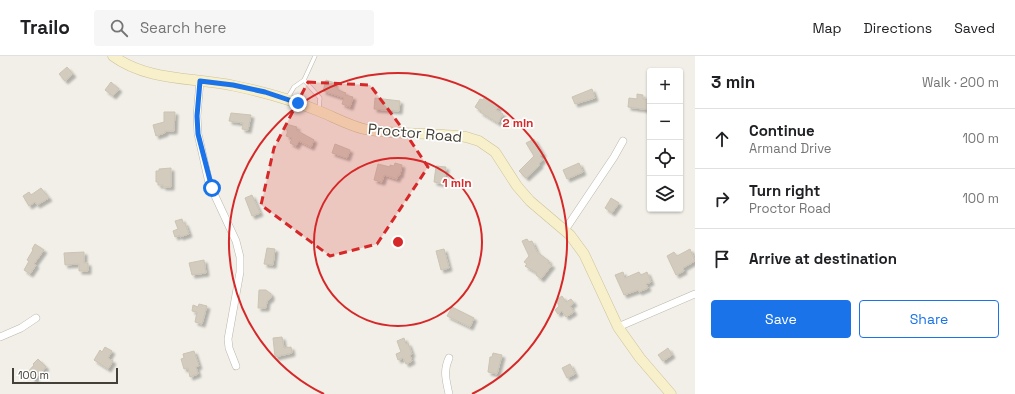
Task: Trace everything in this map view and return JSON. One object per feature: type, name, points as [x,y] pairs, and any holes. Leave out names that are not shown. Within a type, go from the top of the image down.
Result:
[{"type":"main road","name":"Proctor Road","points":[[113,56],[125,64],[141,71],[172,78],[233,85],[265,92],[365,130],[452,135],[479,141],[490,148],[499,157],[517,186],[530,201],[570,234],[584,254],[618,327],[640,358],[671,394]]},
{"type":"street","points":[[200,81],[197,116],[198,134],[210,183],[236,241],[240,257],[240,272],[228,338],[229,348],[236,366]]},
{"type":"street","points":[[565,230],[614,158],[623,141]]},
{"type":"street","points":[[618,327],[695,294]]},
{"type":"street","points":[[0,337],[21,328],[36,318]]},
{"type":"street","points":[[449,358],[445,369],[445,375],[449,394]]},
{"type":"lane","points":[[287,100],[294,87],[304,80],[315,56]]},
{"type":"lane","points":[[304,80],[320,98],[318,111]]},
{"type":"highlighted area","points":[[308,82],[370,85],[402,128],[428,167],[377,244],[330,256],[261,205],[274,148]]},
{"type":"building","points":[[67,67],[73,74],[65,81],[59,74]]},
{"type":"building","points":[[326,80],[335,83],[334,87],[346,93],[345,95],[353,97],[350,107],[342,104],[344,98],[323,91]]},
{"type":"building","points":[[111,82],[119,89],[113,96],[105,90]]},
{"type":"building","points":[[592,89],[595,98],[575,104],[572,97]]},
{"type":"building","points":[[637,94],[643,95],[643,99],[647,100],[647,110],[628,107],[629,98],[637,99]]},
{"type":"building","points":[[375,98],[400,101],[399,111],[374,109]]},
{"type":"building","points":[[484,98],[499,107],[496,110],[503,114],[498,123],[480,112],[481,111],[475,107],[480,99],[483,100]]},
{"type":"building","points":[[164,112],[175,112],[174,131],[165,131],[165,133],[156,136],[153,125],[164,122]]},
{"type":"building","points":[[231,113],[251,115],[248,130],[242,129],[243,123],[229,121]]},
{"type":"building","points":[[286,124],[297,127],[296,130],[314,140],[311,147],[299,141],[296,146],[290,143],[292,138],[286,136],[288,131],[284,128]]},
{"type":"building","points":[[534,139],[543,154],[540,156],[543,159],[539,164],[540,165],[526,178],[519,171],[534,156],[526,143]]},
{"type":"building","points":[[335,144],[350,150],[347,158],[332,153]]},
{"type":"building","points":[[395,163],[402,165],[400,175],[398,175],[397,179],[384,175],[382,182],[374,180],[378,164],[390,167],[390,165],[394,166]]},
{"type":"building","points":[[579,163],[583,172],[567,179],[563,170]]},
{"type":"building","points":[[436,166],[446,167],[444,184],[434,182]]},
{"type":"building","points":[[171,168],[171,187],[163,187],[163,185],[158,185],[158,182],[156,182],[156,171],[159,171],[159,169]]},
{"type":"building","points":[[41,188],[49,198],[37,205],[35,202],[29,206],[23,196],[29,192],[31,195]]},
{"type":"building","points":[[252,195],[260,213],[252,216],[245,198]]},
{"type":"building","points":[[611,198],[619,203],[612,213],[605,208]]},
{"type":"building","points":[[182,219],[189,234],[175,237],[173,231],[178,229],[175,221]]},
{"type":"building","points":[[527,239],[529,242],[532,241],[537,252],[552,265],[541,279],[536,275],[537,273],[525,266],[527,264],[524,262],[529,256],[522,241]]},
{"type":"building","points":[[35,244],[44,250],[34,264],[36,265],[30,274],[24,270]]},
{"type":"building","points":[[267,248],[275,249],[273,265],[264,264]]},
{"type":"building","points":[[444,249],[449,268],[441,270],[436,251]]},
{"type":"building","points":[[690,249],[695,261],[683,268],[684,271],[676,275],[667,256],[674,252],[677,256]]},
{"type":"building","points":[[84,252],[84,263],[88,263],[88,271],[79,271],[79,264],[65,265],[64,253]]},
{"type":"building","points":[[204,260],[206,273],[192,275],[189,263]]},
{"type":"building","points":[[623,272],[625,278],[639,272],[641,275],[647,272],[651,282],[646,284],[648,288],[639,292],[638,290],[624,295],[615,275]]},
{"type":"building","points":[[259,290],[266,290],[271,294],[271,298],[267,301],[266,308],[258,308]]},
{"type":"building","points":[[562,296],[566,302],[571,299],[574,303],[570,306],[574,312],[566,317],[562,311],[558,314],[555,310],[559,306],[556,300]]},
{"type":"building","points":[[199,304],[207,306],[202,324],[195,322],[197,312],[192,311],[193,305],[198,307]]},
{"type":"building","points":[[452,307],[474,318],[470,327],[447,316]]},
{"type":"building","points":[[282,337],[284,348],[291,347],[292,353],[275,357],[273,338]]},
{"type":"building","points":[[404,338],[406,344],[408,343],[412,354],[410,355],[412,361],[406,364],[403,358],[398,360],[396,354],[401,352],[397,341]]},
{"type":"building","points":[[105,347],[112,351],[108,358],[113,361],[108,369],[94,360],[100,350],[102,352]]},
{"type":"building","points":[[668,348],[672,355],[663,361],[658,355]]},
{"type":"building","points":[[194,351],[199,366],[196,367],[198,374],[190,377],[188,368],[184,369],[181,359],[184,358],[183,354]]},
{"type":"building","points":[[493,353],[502,355],[497,374],[488,372],[490,357],[492,357]]},
{"type":"building","points":[[38,359],[46,367],[34,380],[27,373]]},
{"type":"building","points":[[570,364],[575,374],[567,378],[562,368]]},
{"type":"route","points":[[212,188],[198,134],[197,116],[200,81],[233,85],[265,92],[298,103]]}]
